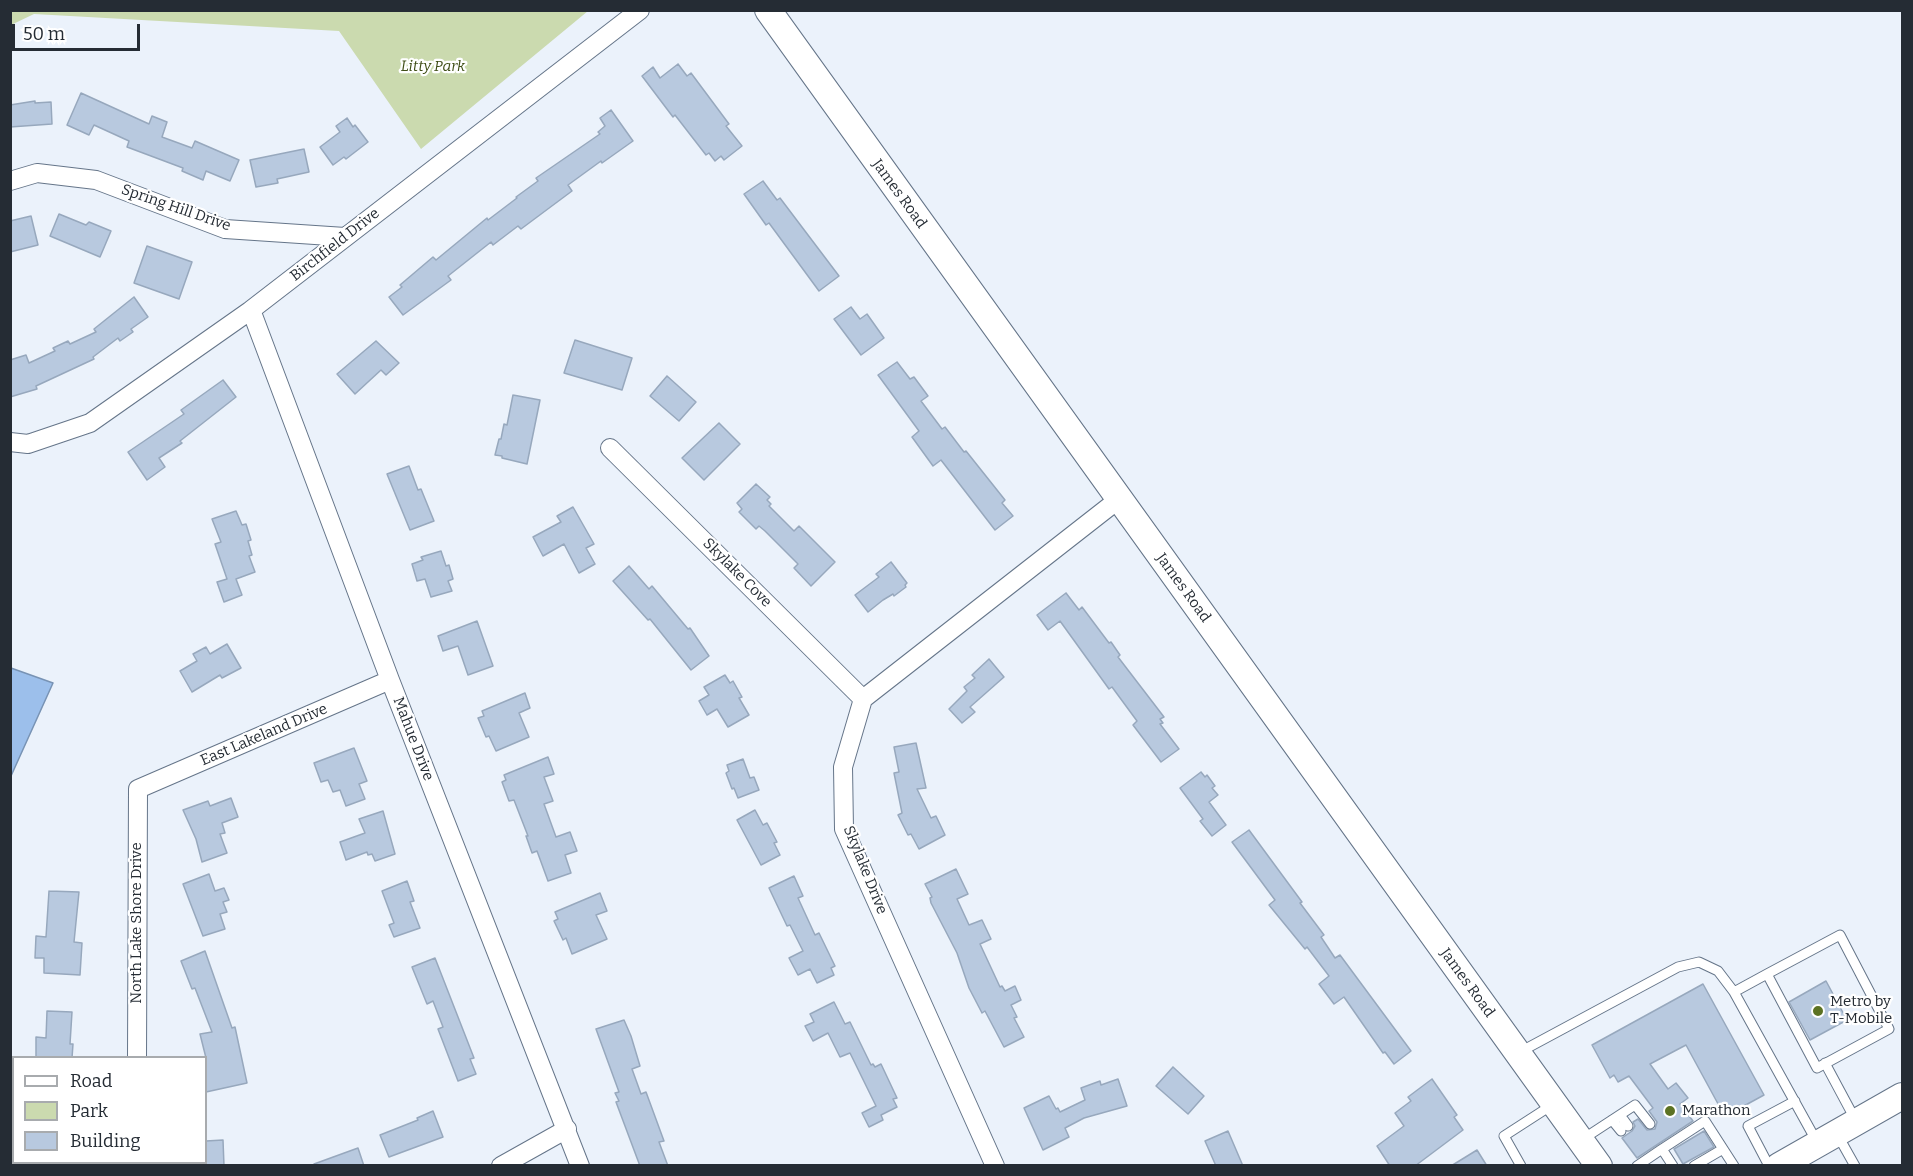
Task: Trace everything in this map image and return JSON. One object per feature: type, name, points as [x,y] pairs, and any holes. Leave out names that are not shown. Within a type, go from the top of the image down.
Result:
[{"type":"main road","name":"James Road","points":[[768,10],[1599,1166]]},
{"type":"main road","points":[[1779,1166],[1902,1096]]},
{"type":"street","name":"Birchfield Drive","points":[[10,442],[28,444],[90,423],[251,310],[640,10]]},
{"type":"street","name":"Spring Hill Drive","points":[[10,181],[37,173],[96,180],[225,229],[345,237]]},
{"type":"street","name":"Mahue Drive","points":[[251,310],[390,680],[580,1166]]},
{"type":"street","name":"Skylake Cove","points":[[610,448],[863,699]]},
{"type":"street","points":[[863,699],[1119,499]]},
{"type":"street","name":"East Lakeland Drive","points":[[138,789],[390,680]]},
{"type":"street","name":"Skylake Drive","points":[[863,699],[843,767],[844,829],[995,1166]]},
{"type":"street","name":"North Lake Shore Drive","points":[[137,1056],[138,789]]},
{"type":"street","points":[[501,1166],[567,1129]]},
{"type":"lane","points":[[1734,992],[1767,974],[1840,935],[1889,1029],[1817,1068],[1767,974]]},
{"type":"lane","points":[[1518,1053],[1678,967],[1699,962],[1718,971],[1734,992],[1795,1101],[1837,1133]]},
{"type":"lane","points":[[1825,1063],[1837,1133],[1855,1166]]},
{"type":"lane","points":[[1769,1166],[1748,1126],[1795,1101]]},
{"type":"lane","points":[[1521,1166],[1504,1136],[1554,1104]]},
{"type":"lane","points":[[1581,1141],[1635,1105],[1650,1124]]},
{"type":"lane","points":[[1616,1118],[1625,1129]]},
{"type":"lane","points":[[1644,1158],[1705,1121],[1734,1166]]},
{"type":"lane","points":[[1664,1145],[1673,1166]]},
{"type":"lane","points":[[1694,1166],[1723,1149]]},
{"type":"green space","name":"Litty Park","points":[[11,10],[588,11],[421,149],[339,31],[34,14],[11,25]]},
{"type":"water","points":[[10,668],[53,683],[11,776]]},
{"type":"building","points":[[678,64],[687,76],[691,73],[729,124],[726,126],[742,146],[724,160],[721,156],[715,161],[709,153],[706,155],[642,76],[653,67],[660,78]]},
{"type":"building","points":[[81,93],[149,124],[152,116],[167,122],[162,137],[192,148],[195,141],[239,160],[230,181],[206,171],[203,180],[182,171],[183,168],[127,147],[129,141],[94,125],[89,135],[67,125]]},
{"type":"building","points":[[35,101],[35,103],[51,102],[52,124],[10,127],[10,105]]},
{"type":"building","points":[[611,110],[633,141],[568,185],[572,191],[521,229],[518,226],[493,245],[491,242],[448,276],[451,280],[403,315],[389,297],[402,287],[400,285],[433,257],[436,260],[487,218],[488,220],[517,198],[538,181],[536,178],[600,134],[598,132],[605,126],[600,118]]},
{"type":"building","points":[[347,118],[368,142],[346,159],[344,157],[333,165],[320,147],[340,132],[336,126]]},
{"type":"building","points":[[304,149],[309,172],[277,179],[278,183],[256,187],[250,160]]},
{"type":"building","points":[[763,181],[777,200],[780,198],[839,276],[819,291],[769,223],[766,225],[744,194]]},
{"type":"building","points":[[59,214],[86,225],[89,222],[111,231],[100,257],[50,236]]},
{"type":"building","points":[[31,216],[38,245],[10,252],[10,221]]},
{"type":"building","points":[[147,246],[192,262],[179,299],[134,283]]},
{"type":"building","points":[[134,297],[148,317],[131,329],[133,332],[120,341],[118,338],[93,357],[94,359],[36,386],[37,389],[10,397],[10,360],[26,355],[29,363],[55,351],[53,348],[68,341],[70,344],[96,332],[94,329]]},
{"type":"building","points":[[851,307],[860,319],[867,314],[884,338],[861,355],[834,319]]},
{"type":"building","points":[[575,340],[632,358],[622,390],[564,373]]},
{"type":"building","points":[[376,341],[399,363],[386,375],[381,370],[355,394],[337,374]]},
{"type":"building","points":[[897,362],[910,379],[914,377],[928,396],[921,401],[942,429],[945,427],[1005,500],[1002,503],[1013,516],[995,530],[941,460],[933,466],[912,437],[919,431],[878,375]]},
{"type":"building","points":[[667,376],[696,402],[679,421],[650,396]]},
{"type":"building","points":[[223,380],[236,397],[180,441],[182,443],[159,458],[165,467],[147,480],[128,452],[184,414],[181,410]]},
{"type":"building","points":[[513,395],[540,400],[527,464],[495,455],[504,424],[507,425]]},
{"type":"building","points":[[719,423],[740,444],[704,480],[682,458]]},
{"type":"building","points":[[409,466],[434,521],[410,530],[387,474]]},
{"type":"building","points":[[756,484],[770,497],[767,500],[771,504],[769,506],[794,531],[799,526],[835,562],[811,586],[794,568],[798,564],[765,531],[759,526],[756,529],[739,512],[742,509],[737,503]]},
{"type":"building","points":[[573,507],[594,544],[586,548],[595,564],[579,573],[564,544],[543,556],[533,537],[561,522],[557,516]]},
{"type":"building","points":[[236,511],[242,525],[246,524],[251,540],[248,541],[252,555],[249,556],[255,572],[236,579],[242,595],[224,602],[217,582],[227,579],[215,544],[221,542],[212,519]]},
{"type":"building","points":[[441,551],[446,566],[449,565],[453,579],[448,581],[452,591],[431,597],[425,579],[417,581],[412,564],[423,560],[421,557]]},
{"type":"building","points":[[891,562],[907,583],[906,587],[868,612],[855,595],[879,577],[876,574]]},
{"type":"building","points":[[629,566],[649,589],[652,586],[688,629],[690,628],[709,656],[691,670],[650,619],[648,620],[613,581]]},
{"type":"building","points":[[1066,593],[1079,610],[1082,607],[1109,643],[1111,642],[1120,655],[1118,657],[1164,717],[1160,719],[1163,723],[1160,724],[1179,749],[1161,762],[1133,725],[1137,721],[1112,687],[1109,689],[1060,621],[1048,630],[1037,615]]},
{"type":"building","points":[[477,621],[493,666],[468,675],[458,646],[443,651],[438,636]]},
{"type":"building","points":[[227,644],[241,668],[222,678],[220,675],[192,692],[180,671],[197,661],[193,654],[206,647],[210,654]]},
{"type":"building","points":[[989,659],[1004,677],[970,707],[975,712],[962,723],[949,709],[967,691],[964,687],[975,678],[972,675]]},
{"type":"building","points":[[725,675],[730,683],[733,681],[742,697],[739,698],[749,715],[728,727],[717,709],[707,715],[699,701],[709,695],[704,687]]},
{"type":"building","points":[[525,693],[530,708],[519,713],[529,737],[496,751],[489,736],[486,737],[478,718],[484,716],[482,711]]},
{"type":"building","points":[[916,743],[926,788],[917,789],[931,818],[936,816],[945,835],[919,849],[911,834],[908,835],[898,815],[902,813],[894,773],[899,772],[894,747]]},
{"type":"building","points":[[354,748],[367,781],[359,784],[365,799],[346,806],[340,790],[333,792],[328,780],[321,782],[314,763]]},
{"type":"building","points":[[548,757],[554,774],[544,777],[553,801],[544,804],[556,837],[570,832],[577,851],[565,855],[571,873],[548,881],[537,851],[532,853],[514,800],[509,801],[502,782],[506,780],[504,775]]},
{"type":"building","points":[[743,759],[750,778],[754,777],[759,790],[738,798],[726,773],[729,771],[727,765]]},
{"type":"building","points":[[1201,772],[1205,777],[1207,775],[1215,786],[1212,788],[1218,795],[1209,802],[1226,825],[1212,836],[1200,821],[1203,819],[1180,788]]},
{"type":"building","points":[[231,798],[238,817],[222,823],[225,833],[220,834],[227,853],[202,862],[196,839],[183,810],[208,801],[210,806]]},
{"type":"building","points":[[755,810],[763,825],[767,823],[777,842],[774,843],[780,855],[761,865],[737,820]]},
{"type":"building","points":[[383,811],[395,854],[375,861],[372,854],[368,855],[367,852],[346,860],[340,842],[365,833],[359,819]]},
{"type":"building","points":[[1249,830],[1302,902],[1300,903],[1324,935],[1321,937],[1335,958],[1340,955],[1411,1051],[1394,1064],[1385,1052],[1383,1053],[1344,997],[1334,1004],[1319,984],[1329,976],[1307,947],[1305,949],[1269,905],[1275,900],[1232,842]]},
{"type":"building","points":[[956,869],[968,894],[957,899],[969,925],[982,920],[991,939],[980,944],[1000,987],[1002,986],[1005,991],[1015,986],[1021,1000],[1011,1005],[1017,1017],[1014,1018],[1024,1037],[1004,1047],[985,1011],[982,1013],[969,988],[957,953],[931,903],[930,898],[932,897],[925,884]]},
{"type":"building","points":[[209,874],[215,891],[224,888],[229,900],[223,902],[227,912],[220,914],[225,929],[203,936],[183,884]]},
{"type":"building","points":[[794,876],[803,896],[798,898],[815,935],[819,933],[835,966],[831,968],[834,975],[817,983],[810,969],[798,975],[789,958],[803,951],[790,925],[787,926],[769,888]]},
{"type":"building","points":[[407,881],[414,901],[410,902],[420,928],[394,937],[389,925],[394,923],[382,891]]},
{"type":"building","points":[[49,891],[79,892],[74,942],[82,943],[80,975],[44,973],[44,958],[35,958],[36,936],[46,937]]},
{"type":"building","points":[[600,893],[607,911],[596,915],[607,939],[572,954],[566,938],[563,940],[554,921],[558,919],[555,912]]},
{"type":"building","points":[[205,951],[232,1028],[235,1027],[247,1083],[207,1092],[207,1056],[200,1034],[212,1032],[195,988],[192,989],[181,961]]},
{"type":"building","points":[[435,958],[474,1058],[470,1059],[476,1074],[458,1081],[438,1029],[443,1027],[433,1001],[427,1004],[412,967]]},
{"type":"building","name":"Metro by T-Mobile","points":[[1826,981],[1847,1020],[1810,1040],[1789,1002]]},
{"type":"building","points":[[1703,984],[1764,1095],[1731,1113],[1730,1110],[1723,1113],[1686,1045],[1650,1064],[1668,1089],[1676,1083],[1688,1098],[1680,1104],[1693,1121],[1637,1158],[1622,1138],[1632,1131],[1635,1126],[1633,1122],[1638,1119],[1647,1130],[1655,1129],[1657,1122],[1649,1111],[1653,1108],[1629,1076],[1618,1082],[1614,1075],[1610,1078],[1592,1045]]},
{"type":"building","points":[[834,1002],[845,1024],[850,1022],[871,1065],[875,1067],[881,1064],[897,1098],[893,1099],[897,1107],[881,1115],[883,1120],[869,1127],[862,1113],[876,1106],[850,1053],[840,1057],[828,1033],[813,1041],[805,1026],[814,1022],[810,1014]]},
{"type":"building","points":[[47,1011],[72,1012],[70,1044],[73,1044],[72,1056],[36,1056],[36,1037],[46,1038]]},
{"type":"building","points":[[624,1020],[640,1066],[632,1069],[641,1094],[646,1092],[664,1141],[659,1142],[668,1166],[640,1166],[616,1102],[619,1101],[615,1093],[619,1092],[596,1029]]},
{"type":"building","points":[[1173,1067],[1204,1096],[1188,1114],[1156,1086]]},
{"type":"building","points":[[1118,1079],[1127,1106],[1084,1118],[1065,1128],[1069,1137],[1043,1150],[1024,1108],[1049,1096],[1060,1112],[1085,1100],[1081,1088],[1100,1081],[1101,1085]]},
{"type":"building","points":[[1432,1079],[1457,1115],[1454,1117],[1463,1130],[1415,1166],[1390,1166],[1377,1146],[1404,1126],[1395,1113],[1411,1101],[1408,1097]]},
{"type":"building","points":[[433,1111],[443,1137],[389,1157],[380,1135],[418,1120],[417,1118]]},
{"type":"building","points":[[1228,1131],[1243,1166],[1216,1166],[1205,1141]]},
{"type":"building","points":[[1704,1131],[1714,1147],[1683,1164],[1674,1149]]},
{"type":"building","points":[[223,1140],[224,1166],[206,1166],[207,1141]]},
{"type":"building","points":[[358,1148],[364,1166],[314,1166],[314,1164]]},
{"type":"building","points":[[1477,1150],[1487,1166],[1451,1166]]},
{"type":"place","name":"Metro by T-Mobile","points":[[1818,1011]]},
{"type":"place","name":"Marathon","points":[[1670,1111]]}]
